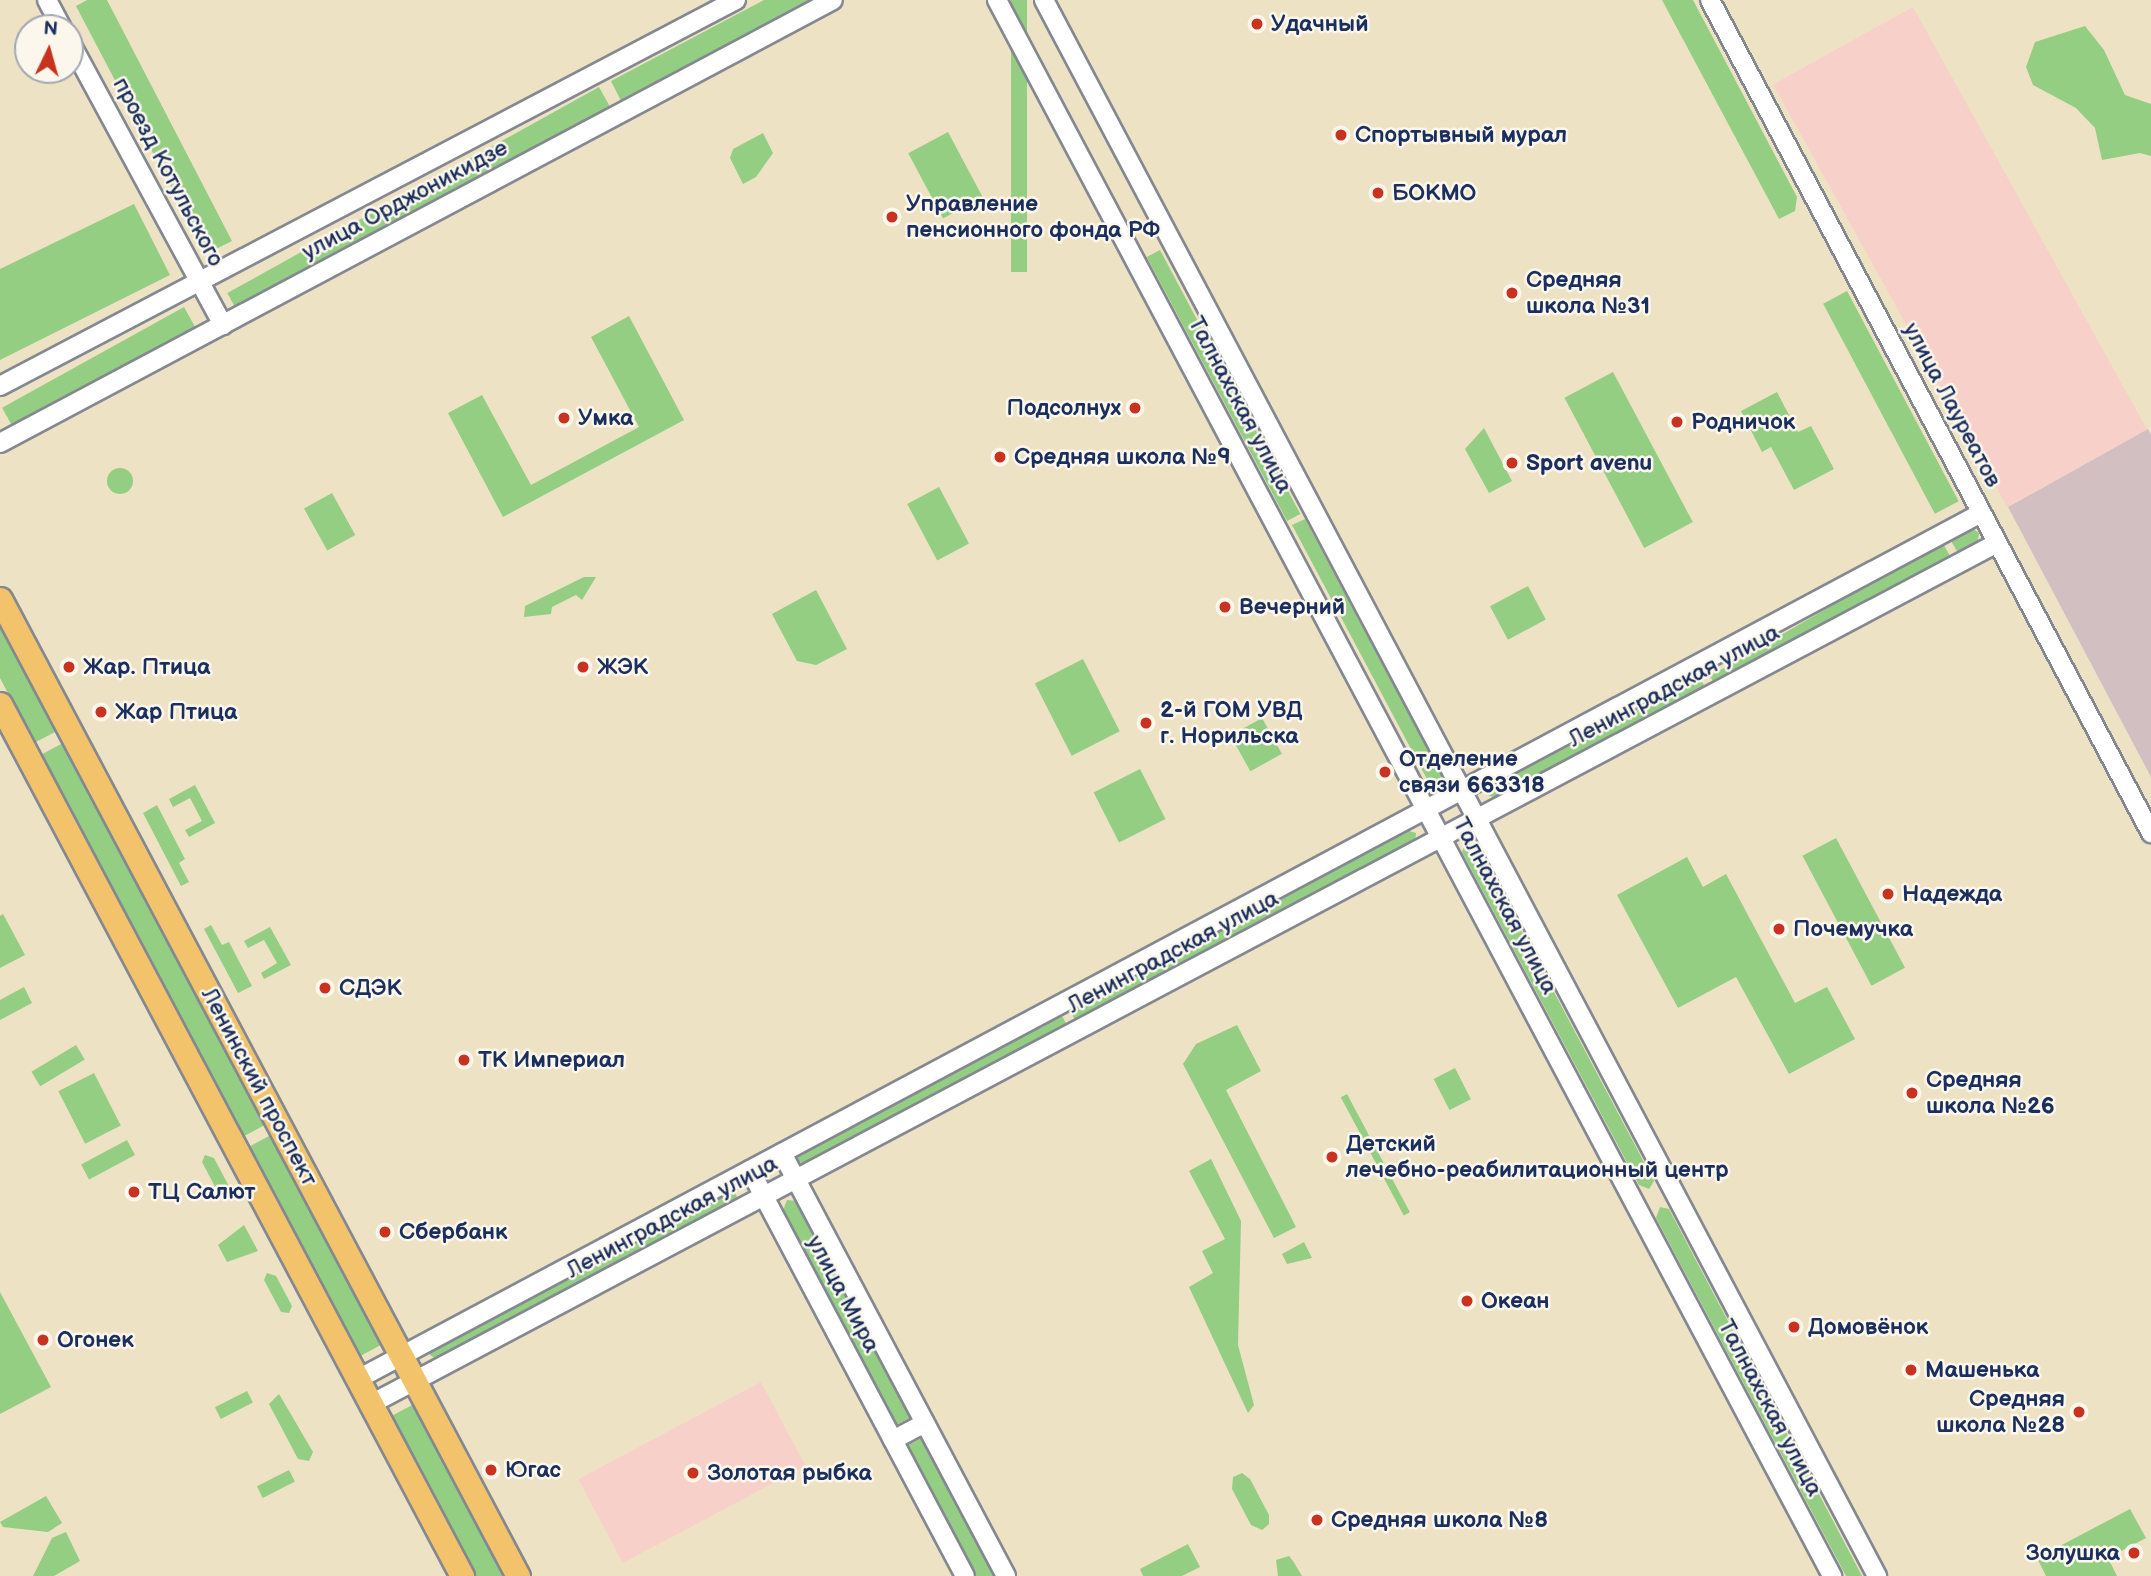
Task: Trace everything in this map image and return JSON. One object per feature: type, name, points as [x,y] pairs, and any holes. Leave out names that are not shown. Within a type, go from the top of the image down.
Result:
[{"type":"main road","name":"Ленинский проспект","points":[[0,599],[518,1576]]},
{"type":"main road","points":[[0,704],[462,1576]]},
{"type":"street","name":"улица Орджоникидзе","points":[[0,386],[201,283],[736,0]]},
{"type":"street","name":"улица Орджоникидзе","points":[[0,443],[833,0]]},
{"type":"street","name":"Талнахская улица","points":[[998,0],[1832,1576]]},
{"type":"street","name":"Талнахская улица","points":[[1044,0],[1877,1576]]},
{"type":"street","name":"улица Лауреатов","points":[[1710,0],[2151,834]]},
{"type":"street","name":"проезд Котульского","points":[[84,68],[223,325]]},
{"type":"street","name":"Ленинградская улица","points":[[358,1379],[1982,513]]},
{"type":"street","name":"Ленинградская улица","points":[[371,1404],[1997,543]]},
{"type":"street","name":"улица Мира","points":[[782,1153],[1006,1576]]},
{"type":"street","name":"улица Мира","points":[[750,1170],[965,1576]]},
{"type":"street","points":[[893,1440],[925,1423]]},
{"type":"shaded area","points":[[1913,7],[2147,429],[2007,507],[1773,85]]},
{"type":"shaded area","points":[[2148,429],[2151,435],[2151,777],[2008,507]]},
{"type":"shaded area","name":"Золотая рыбка","points":[[761,1382],[806,1466],[623,1563],[578,1479]]},
{"type":"green space","points":[[87,0],[107,0],[232,241],[206,254],[84,21],[84,14],[80,14],[76,6]]},
{"type":"green space","points":[[764,0],[812,0],[621,101],[611,81]]},
{"type":"green space","points":[[1011,0],[1027,0],[1027,272],[1011,272]]},
{"type":"green space","points":[[1662,0],[1693,0],[1797,197],[1795,211],[1779,219]]},
{"type":"green space","points":[[2085,26],[2104,50],[2125,95],[2151,104],[2151,156],[2140,153],[2102,160],[2095,128],[2076,108],[2033,85],[2026,67],[2035,42]]},
{"type":"green space","points":[[599,87],[610,107],[238,313],[227,293]]},
{"type":"green space","points":[[948,132],[983,197],[943,218],[908,153]]},
{"type":"green space","points":[[763,133],[773,153],[756,177],[743,184],[730,158],[733,149]]},
{"type":"green space","points":[[134,204],[170,275],[0,360],[0,269]]},
{"type":"green space","points":[[1160,250],[1300,514],[1287,521],[1147,257]]},
{"type":"green space","points":[[1847,291],[1959,501],[1935,514],[1823,304]]},
{"type":"green space","points":[[184,307],[195,327],[13,428],[2,408]]},
{"type":"green space","points":[[629,316],[684,420],[503,517],[448,413],[482,395],[531,485],[639,427],[591,337]]},
{"type":"green space","points":[[1613,372],[1693,522],[1644,548],[1564,398]]},
{"type":"green space","points":[[1777,392],[1798,432],[1811,426],[1834,469],[1794,490],[1771,447],[1762,452],[1741,411]]},
{"type":"green space","points":[[1484,428],[1512,481],[1489,493],[1465,449]]},
{"type":"green space","points":[[120,468],[129,472],[133,481],[129,490],[120,494],[111,490],[107,481],[111,472]]},
{"type":"green space","points":[[939,487],[969,544],[937,560],[907,504]]},
{"type":"green space","points":[[332,493],[355,535],[327,550],[304,509]]},
{"type":"green space","points":[[1305,519],[1443,778],[1439,785],[1428,781],[1292,525]]},
{"type":"green space","points":[[1972,528],[1979,533],[1978,541],[1958,553],[1950,539]]},
{"type":"green space","points":[[1942,542],[1950,556],[1718,690],[1710,676]]},
{"type":"green space","points":[[584,577],[596,577],[582,600],[576,595],[552,607],[551,614],[524,617],[525,606]]},
{"type":"green space","points":[[1528,586],[1546,620],[1508,640],[1490,606]]},
{"type":"green space","points":[[816,590],[847,649],[816,665],[797,661],[772,614]]},
{"type":"green space","points":[[0,624],[57,731],[34,743],[0,678]]},
{"type":"green space","points":[[1083,659],[1120,731],[1072,756],[1035,684]]},
{"type":"green space","points":[[1697,673],[1705,687],[1496,798],[1485,794],[1487,785]]},
{"type":"green space","points":[[1262,718],[1282,754],[1250,771],[1231,735]]},
{"type":"green space","points":[[63,743],[266,1124],[244,1136],[41,755]]},
{"type":"green space","points":[[1140,769],[1165,819],[1119,843],[1094,793]]},
{"type":"green space","points":[[195,785],[215,823],[189,837],[185,830],[202,821],[190,798],[173,807],[169,799]]},
{"type":"green space","points":[[157,805],[185,859],[179,863],[189,882],[181,886],[143,813]]},
{"type":"green space","points":[[1406,830],[1416,833],[1415,842],[1076,1022],[1069,1008]]},
{"type":"green space","points":[[1836,838],[1905,968],[1871,986],[1802,856]]},
{"type":"green space","points":[[1466,841],[1475,843],[1654,1181],[1649,1189],[1639,1185],[1462,852]]},
{"type":"green space","points":[[1687,857],[1703,887],[1726,874],[1795,1003],[1827,987],[1855,1039],[1789,1074],[1736,977],[1678,1008],[1617,895]]},
{"type":"green space","points":[[3,914],[25,955],[0,968],[0,916]]},
{"type":"green space","points":[[211,925],[222,945],[229,942],[252,986],[238,993],[204,929]]},
{"type":"green space","points":[[270,927],[291,965],[264,979],[261,973],[277,963],[264,940],[248,948],[244,941]]},
{"type":"green space","points":[[24,987],[32,1003],[0,1020],[0,1000]]},
{"type":"green space","points":[[1060,1012],[1068,1027],[805,1165],[797,1160],[797,1154]]},
{"type":"green space","points":[[1237,1025],[1261,1071],[1226,1090],[1296,1227],[1274,1238],[1183,1064],[1196,1044]]},
{"type":"green space","points":[[76,1045],[85,1060],[40,1086],[31,1072]]},
{"type":"green space","points":[[1455,1068],[1471,1099],[1450,1110],[1434,1079]]},
{"type":"green space","points":[[94,1073],[121,1126],[85,1144],[58,1091]]},
{"type":"green space","points":[[1347,1094],[1410,1212],[1404,1216],[1341,1097]]},
{"type":"green space","points":[[271,1135],[382,1344],[359,1356],[248,1147]]},
{"type":"green space","points":[[127,1140],[135,1155],[89,1179],[81,1164]]},
{"type":"green space","points":[[205,1155],[214,1158],[232,1192],[229,1200],[221,1198],[202,1162]]},
{"type":"green space","points":[[1211,1159],[1241,1221],[1238,1345],[1254,1405],[1248,1413],[1189,1287],[1213,1273],[1202,1251],[1225,1239],[1189,1171]]},
{"type":"green space","points":[[734,1188],[738,1201],[438,1360],[430,1355],[430,1349]]},
{"type":"green space","points":[[787,1200],[798,1201],[913,1416],[894,1426],[782,1213]]},
{"type":"green space","points":[[1660,1207],[1669,1209],[1862,1576],[1846,1576],[1656,1218]]},
{"type":"green space","points":[[244,1225],[258,1251],[227,1262],[218,1245]]},
{"type":"green space","points":[[1304,1242],[1312,1258],[1287,1264],[1282,1254]]},
{"type":"green space","points":[[267,1273],[276,1276],[292,1306],[289,1313],[281,1312],[264,1280]]},
{"type":"green space","points":[[0,1292],[51,1387],[0,1414]]},
{"type":"green space","points":[[247,1391],[253,1403],[221,1419],[215,1407]]},
{"type":"green space","points":[[279,1394],[313,1452],[309,1461],[298,1459],[269,1404]]},
{"type":"green space","points":[[414,1404],[505,1576],[476,1576],[391,1416]]},
{"type":"green space","points":[[924,1437],[998,1576],[974,1576],[905,1447]]},
{"type":"green space","points":[[289,1470],[295,1482],[263,1498],[257,1486]]},
{"type":"green space","points":[[1242,1473],[1250,1479],[1269,1515],[1269,1524],[1262,1530],[1251,1525],[1232,1489],[1233,1477]]},
{"type":"green space","points":[[46,1496],[62,1523],[48,1532],[3,1527],[0,1522]]},
{"type":"green space","points":[[2130,1509],[2146,1538],[2108,1558],[2117,1576],[2046,1576],[2037,1558]]},
{"type":"green space","points":[[66,1532],[80,1561],[54,1576],[33,1576],[52,1538]]},
{"type":"green space","points":[[1188,1544],[1200,1567],[1182,1576],[1143,1576],[1140,1569]]},
{"type":"green space","points":[[1289,1556],[1302,1576],[1278,1576],[1276,1560]]},
{"type":"place","name":"Удачный","points":[[1257,24]]},
{"type":"place","name":"Спортывный мурал","points":[[1341,135]]},
{"type":"place","name":"БОКМО","points":[[1378,193]]},
{"type":"place","name":"Управление пенсионного фонда РФ","points":[[892,217]]},
{"type":"place","name":"Средняя школа №31","points":[[1512,293]]},
{"type":"place","name":"Подсолнух","points":[[1135,408]]},
{"type":"place","name":"Умка","points":[[564,418]]},
{"type":"place","name":"Родничок","points":[[1677,422]]},
{"type":"place","name":"Средняя школа №9","points":[[1000,457]]},
{"type":"place","name":"Sport avenu","points":[[1512,463]]},
{"type":"place","name":"Вечерний","points":[[1225,607]]},
{"type":"place","name":"Жар. Птица","points":[[69,667]]},
{"type":"place","name":"ЖЭК","points":[[583,667]]},
{"type":"place","name":"Жар Птица","points":[[101,712]]},
{"type":"place","name":"2-й ГОМ УВД г. Норильска","points":[[1146,723]]},
{"type":"place","name":"Отделение связи 663318","points":[[1385,772]]},
{"type":"place","name":"Надежда","points":[[1888,894]]},
{"type":"place","name":"Почемучка","points":[[1779,929]]},
{"type":"place","name":"СДЭК","points":[[325,988]]},
{"type":"place","name":"ТК Империал","points":[[464,1060]]},
{"type":"place","name":"Средняя школа №26","points":[[1912,1093]]},
{"type":"place","name":"Детский лечебно-реабилитационный центр","points":[[1332,1157]]},
{"type":"place","name":"ТЦ Салют","points":[[134,1192]]},
{"type":"place","name":"Сбербанк","points":[[385,1232]]},
{"type":"place","name":"Океан","points":[[1467,1301]]},
{"type":"place","name":"Домовёнок","points":[[1794,1327]]},
{"type":"place","name":"Огонек","points":[[43,1340]]},
{"type":"place","name":"Машенька","points":[[1911,1370]]},
{"type":"place","name":"Средняя школа №28","points":[[2079,1412]]},
{"type":"place","name":"Югас","points":[[491,1470]]},
{"type":"place","name":"Золотая рыбка","points":[[693,1473]]},
{"type":"place","name":"Средняя школа №8","points":[[1317,1520]]},
{"type":"place","name":"Золушка","points":[[2134,1553]]}]
